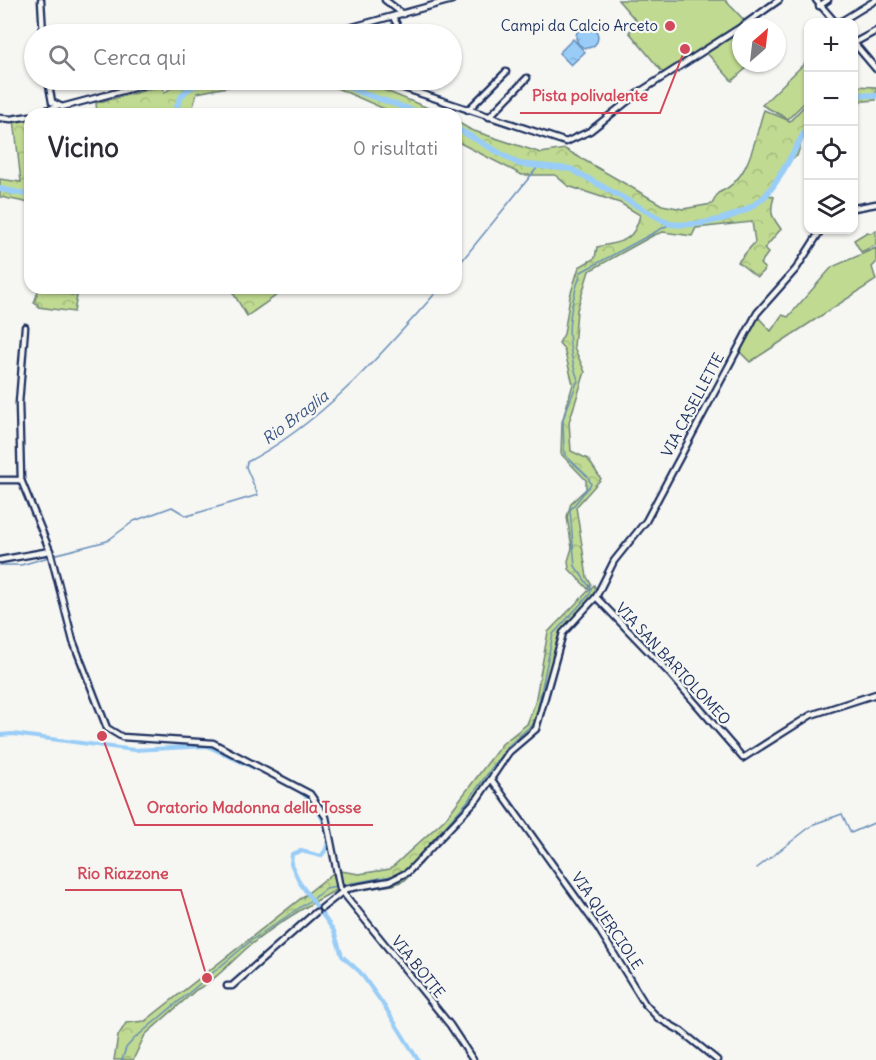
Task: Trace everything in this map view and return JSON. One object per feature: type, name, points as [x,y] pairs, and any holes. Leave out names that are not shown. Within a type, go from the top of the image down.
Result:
[{"type":"street","points":[[35,0],[40,14]]},
{"type":"street","points":[[41,0],[41,24]]},
{"type":"street","points":[[385,0],[403,14]]},
{"type":"street","points":[[366,24],[452,0]]},
{"type":"street","points":[[754,18],[779,0]]},
{"type":"street","points":[[816,0],[831,18]]},
{"type":"street","points":[[819,6],[828,0]]},
{"type":"street","points":[[847,18],[876,0]]},
{"type":"street","points":[[393,17],[397,24]]},
{"type":"street","points":[[858,41],[876,31]]},
{"type":"street","points":[[409,90],[561,141],[571,142],[590,131],[638,93],[732,33]]},
{"type":"street","points":[[858,47],[874,62],[876,69]]},
{"type":"street","points":[[468,110],[506,72]]},
{"type":"street","points":[[489,117],[527,78]]},
{"type":"street","points":[[49,90],[50,98],[57,106]]},
{"type":"street","points":[[52,108],[126,90]]},
{"type":"street","points":[[0,118],[24,117]]},
{"type":"street","points":[[858,207],[876,204]]},
{"type":"street","name":"VIA CASELLETTE","points":[[596,597],[614,561],[646,521],[757,313],[796,268],[818,234]]},
{"type":"street","points":[[25,327],[19,403],[21,480],[51,554],[73,641],[107,728],[122,737],[213,743],[310,794],[326,817],[340,887],[322,908]]},
{"type":"street","points":[[0,480],[21,480]]},
{"type":"street","points":[[0,560],[51,554]]},
{"type":"street","name":"VIA SAN BARTOLOMEO","points":[[340,887],[390,881],[405,874],[465,814],[492,780],[509,752],[538,726],[563,633],[596,597],[670,675],[743,758],[811,715],[876,694]]},
{"type":"street","name":"VIA QUERCIOLE","points":[[492,780],[598,928],[649,1009],[717,1060]]},
{"type":"street","name":"VIA BOTTE","points":[[340,887],[450,1024],[473,1060]]},
{"type":"street","points":[[227,986],[232,986],[316,912]]},
{"type":"green space","points":[[618,0],[725,0],[742,18],[732,18],[732,72],[742,72],[732,81],[705,51],[664,74],[629,32],[638,23]]},
{"type":"green space","points":[[804,64],[804,103],[788,119],[762,105]]},
{"type":"green space","points":[[858,86],[876,87],[876,100],[858,102]]},
{"type":"green space","points":[[147,90],[164,90],[164,93],[168,90],[212,90],[197,93],[193,108],[96,108],[96,103]]},
{"type":"green space","points":[[341,90],[384,90],[428,108],[382,108]]},
{"type":"green space","points":[[804,106],[804,136],[797,156],[791,159],[769,195],[774,197],[772,214],[781,229],[764,249],[768,253],[760,264],[765,269],[757,277],[738,262],[755,242],[752,222],[696,228],[692,236],[663,232],[589,271],[577,310],[574,347],[585,372],[569,422],[571,451],[588,459],[601,479],[576,507],[587,577],[591,584],[588,589],[569,569],[568,561],[572,548],[567,517],[571,503],[586,489],[586,480],[561,454],[562,422],[573,384],[564,349],[559,343],[564,334],[570,296],[579,267],[595,258],[597,247],[620,242],[630,236],[640,215],[620,203],[568,186],[555,175],[522,175],[462,144],[462,125],[471,130],[541,153],[565,149],[662,205],[683,209],[712,204],[718,193],[738,179],[750,158],[764,110],[790,121]]},
{"type":"green space","points":[[24,118],[24,202],[0,197],[0,179],[21,182],[14,119]]},
{"type":"green space","points":[[876,230],[876,245],[861,252],[854,240],[867,232],[871,233]]},
{"type":"green space","points":[[876,248],[876,263],[872,267],[876,280],[750,362],[739,351],[758,317],[771,331],[782,315],[788,317],[832,267]]},
{"type":"green space","points":[[37,294],[77,296],[74,312],[38,307],[38,304],[34,303]]},
{"type":"green space","points":[[234,294],[276,294],[277,295],[247,316]]},
{"type":"green space","points":[[594,585],[597,592],[560,634],[535,727],[508,749],[476,797],[446,829],[422,863],[405,880],[393,885],[354,891],[344,886],[297,912],[253,943],[145,1035],[133,1060],[114,1060],[118,1036],[126,1023],[145,1021],[332,874],[341,871],[359,874],[390,869],[445,819],[502,744],[527,724],[535,703],[548,632]]},
{"type":"water","points":[[587,26],[595,29],[598,37],[595,45],[587,48],[579,45],[576,37],[579,29]]},
{"type":"water","points":[[573,39],[585,52],[571,65],[559,53]]},
{"type":"waterway","points":[[176,108],[187,90]]},
{"type":"waterway","points":[[355,90],[406,108]]},
{"type":"waterway","points":[[858,94],[876,96]]},
{"type":"waterway","points":[[462,131],[519,164],[571,169],[670,224],[681,225],[719,220],[754,205],[769,192],[804,133]]},
{"type":"waterway","name":"Rio Braglia","points":[[462,261],[537,168]]},
{"type":"waterway","points":[[0,189],[24,194]]},
{"type":"waterway","points":[[406,871],[467,802],[507,747],[535,722],[553,634],[590,594],[591,589],[575,566],[570,510],[591,484],[588,477],[564,454],[563,419],[578,380],[569,339],[573,300],[581,272],[670,224]]},
{"type":"waterway","name":"Rio Braglia","points":[[53,555],[107,541],[134,521],[172,507],[187,516],[258,495],[246,467],[247,462],[275,446],[327,406],[374,361],[435,294]]},
{"type":"waterway","name":"Rio Braglia","points":[[0,565],[21,565],[49,557]]},
{"type":"waterway","points":[[0,735],[13,734],[134,750],[207,746],[280,780]]},
{"type":"waterway","points":[[298,790],[318,811],[327,830],[328,839],[321,856],[301,851],[292,854],[291,864],[300,883],[334,931],[342,956],[360,972],[418,1060]]},
{"type":"waterway","points":[[757,868],[814,824],[842,814],[851,833],[876,822]]},
{"type":"waterway","points":[[313,899],[326,888],[397,875]]},
{"type":"waterway","points":[[122,1060],[126,1048],[134,1039],[253,939],[311,900]]},
{"type":"place","name":"Campi da Calcio Arceto","points":[[670,26]]},
{"type":"place","name":"Pista polivalente","points":[[685,49]]},
{"type":"place","name":"Oratorio Madonna della Tosse","points":[[102,736]]},
{"type":"place","name":"Rio Riazzone","points":[[207,978]]}]
